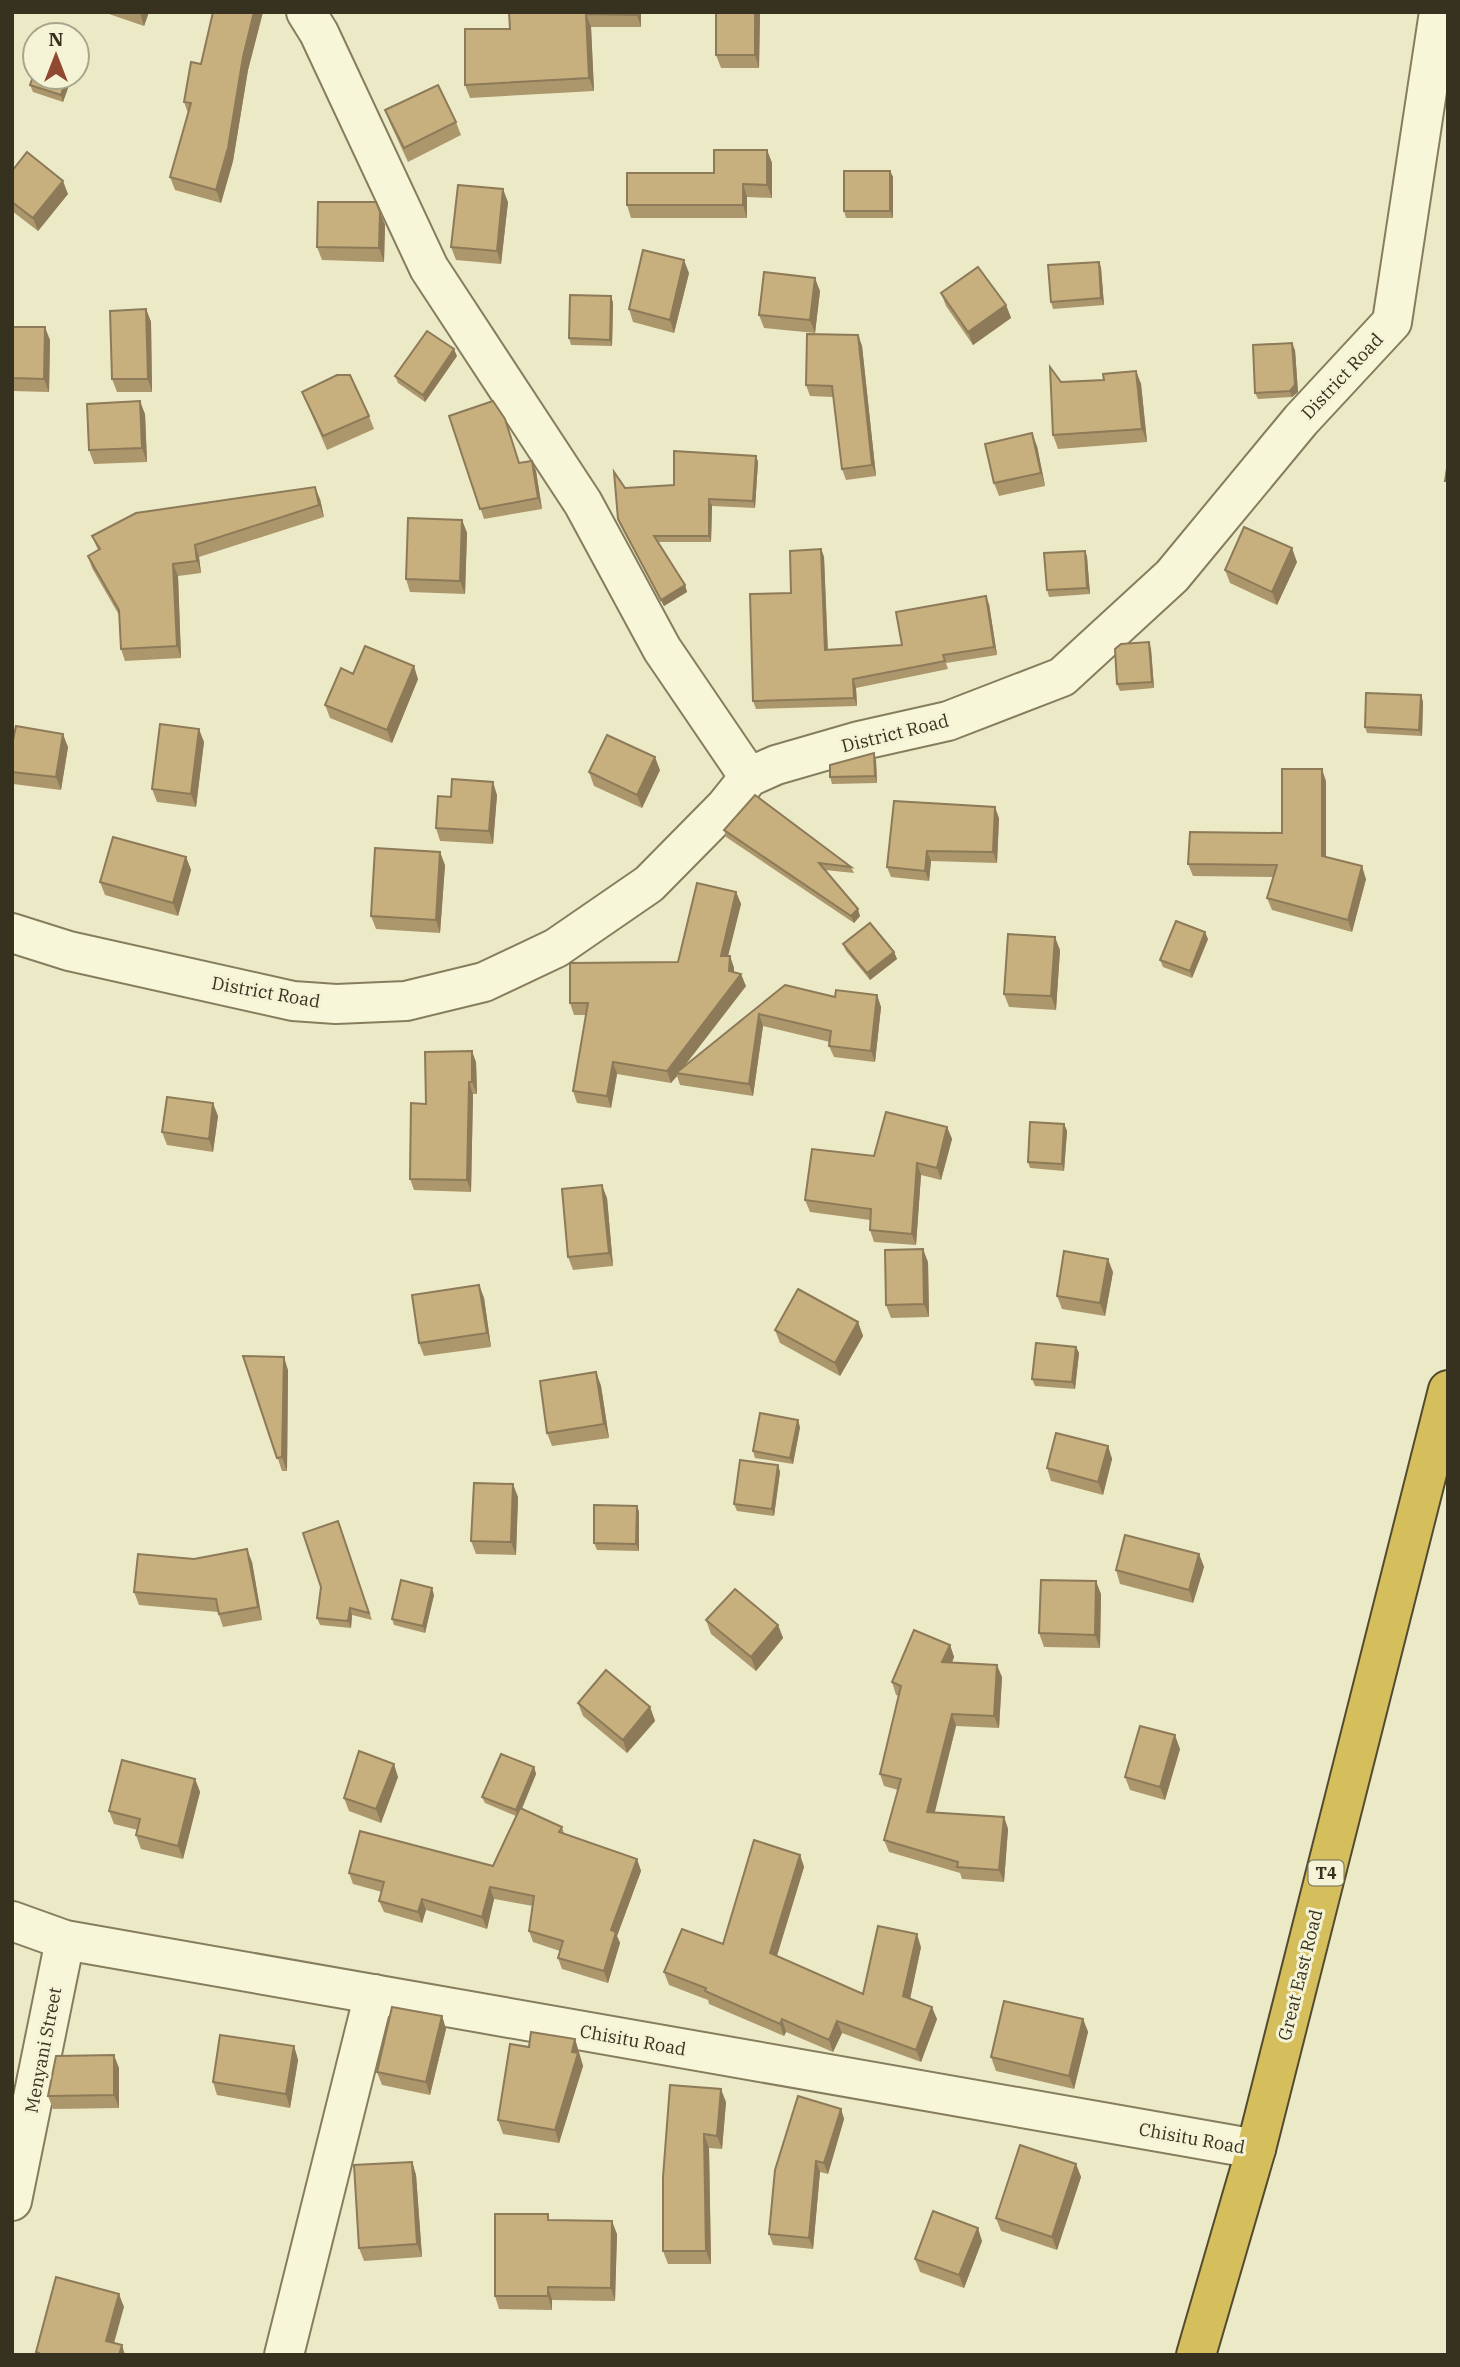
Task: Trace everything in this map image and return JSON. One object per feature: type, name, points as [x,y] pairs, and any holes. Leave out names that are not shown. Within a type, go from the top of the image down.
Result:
[{"type":"highway","name":"Great East Road","points":[[1196,2355],[1256,2149],[1448,1390]]},
{"type":"street","points":[[306,12],[429,268],[583,503],[662,649],[749,777]]},
{"type":"street","name":"District Road","points":[[12,933],[69,951],[293,1001],[336,1004],[406,1001],[484,982],[556,948],[649,884],[724,807],[749,777],[776,765],[859,741],[948,721],[1062,677],[1172,576],[1301,420],[1392,323],[1439,12]]},
{"type":"street","name":"Chisitu Road","points":[[12,1920],[65,1940],[1256,2149]]},
{"type":"street","name":"Menyani Street","points":[[12,2201],[65,1940]]},
{"type":"street","points":[[284,2355],[373,1994]]},
{"type":"building","points":[[213,12],[254,12],[243,57],[228,148],[216,190],[170,177],[191,103],[184,102],[191,62],[201,64]]},
{"type":"building","points":[[509,12],[637,12],[637,15],[586,14],[589,78],[465,85],[465,29],[510,29]]},
{"type":"building","points":[[716,12],[755,12],[755,55],[716,55]]},
{"type":"building","points":[[438,85],[456,122],[404,148],[385,110]]},
{"type":"building","points":[[714,150],[767,150],[767,185],[743,184],[743,205],[627,205],[627,173],[714,173]]},
{"type":"building","points":[[27,152],[63,181],[33,218],[12,202],[12,171]]},
{"type":"building","points":[[844,171],[890,171],[890,211],[844,211]]},
{"type":"building","points":[[458,185],[503,189],[497,251],[451,247]]},
{"type":"building","points":[[318,202],[376,202],[380,212],[379,248],[317,247]]},
{"type":"building","points":[[643,250],[684,260],[670,320],[629,309]]},
{"type":"building","points":[[1099,262],[1101,298],[1051,302],[1048,265]]},
{"type":"building","points":[[978,267],[1006,305],[968,332],[941,293]]},
{"type":"building","points":[[764,272],[815,278],[810,320],[759,315]]},
{"type":"building","points":[[570,295],[611,296],[610,340],[569,338]]},
{"type":"building","points":[[146,309],[148,379],[112,379],[110,311]]},
{"type":"building","points":[[12,327],[45,327],[44,379],[12,378]]},
{"type":"building","points":[[427,331],[454,349],[423,395],[395,376]]},
{"type":"building","points":[[807,334],[858,335],[872,465],[842,469],[832,386],[806,385]]},
{"type":"building","points":[[1292,343],[1295,385],[1290,391],[1255,393],[1253,345]]},
{"type":"building","points":[[1050,367],[1061,382],[1104,380],[1103,374],[1136,371],[1142,429],[1053,435]]},
{"type":"building","points":[[337,375],[350,375],[369,416],[323,436],[302,392]]},
{"type":"building","points":[[140,401],[142,448],[89,450],[87,404]]},
{"type":"building","points":[[493,401],[505,419],[519,463],[532,461],[538,498],[480,509],[449,416]]},
{"type":"building","points":[[1032,433],[1041,473],[994,483],[985,444]]},
{"type":"building","points":[[674,451],[756,456],[753,501],[709,499],[709,536],[654,536],[685,585],[661,600],[618,519],[614,472],[625,488],[674,485]]},
{"type":"building","points":[[315,487],[319,505],[195,545],[197,561],[173,564],[177,646],[121,649],[119,610],[88,556],[100,549],[92,536],[136,513]]},
{"type":"building","points":[[408,518],[462,520],[460,581],[406,579]]},
{"type":"building","points":[[1244,527],[1292,548],[1272,592],[1225,570]]},
{"type":"building","points":[[821,549],[825,650],[902,645],[896,612],[986,596],[994,647],[943,655],[945,661],[853,679],[854,698],[753,701],[750,594],[791,593],[790,551]]},
{"type":"building","points":[[1085,551],[1087,588],[1047,590],[1044,553]]},
{"type":"building","points":[[1149,642],[1152,682],[1117,684],[1115,649],[1121,644]]},
{"type":"building","points":[[365,646],[414,666],[387,730],[325,705],[341,668],[353,674]]},
{"type":"building","points":[[1366,693],[1421,695],[1419,730],[1365,727]]},
{"type":"building","points":[[160,724],[199,729],[191,794],[152,789]]},
{"type":"building","points":[[16,726],[63,734],[56,777],[12,772],[12,745]]},
{"type":"building","points":[[607,735],[655,757],[637,795],[589,772]]},
{"type":"building","points":[[874,753],[875,776],[830,777],[830,765]]},
{"type":"building","points":[[1282,769],[1322,769],[1322,856],[1362,866],[1348,920],[1267,898],[1277,865],[1188,864],[1190,832],[1282,833]]},
{"type":"building","points":[[452,779],[493,782],[489,831],[436,828],[438,796],[451,797]]},
{"type":"building","points":[[755,795],[851,867],[819,863],[858,909],[851,916],[724,830]]},
{"type":"building","points":[[894,801],[995,807],[993,852],[927,851],[925,871],[887,867]]},
{"type":"building","points":[[113,837],[186,857],[173,903],[100,882]]},
{"type":"building","points":[[375,848],[440,852],[436,920],[371,916]]},
{"type":"building","points":[[697,883],[736,892],[721,956],[730,956],[729,971],[741,974],[667,1071],[613,1062],[607,1096],[573,1091],[588,1003],[570,1003],[570,963],[678,962]]},
{"type":"building","points":[[1176,921],[1205,932],[1190,971],[1160,960]]},
{"type":"building","points":[[870,923],[894,952],[867,973],[843,944]]},
{"type":"building","points":[[1008,934],[1055,937],[1051,996],[1004,994]]},
{"type":"building","points":[[785,985],[835,997],[836,990],[877,995],[871,1051],[829,1046],[831,1031],[759,1014],[749,1084],[676,1073]]},
{"type":"building","points":[[472,1051],[467,1180],[410,1179],[411,1103],[426,1104],[425,1052]]},
{"type":"building","points":[[167,1097],[213,1103],[209,1139],[162,1132]]},
{"type":"building","points":[[886,1112],[947,1127],[937,1168],[917,1163],[912,1234],[870,1230],[871,1209],[805,1200],[812,1149],[874,1156]]},
{"type":"building","points":[[1030,1122],[1064,1124],[1062,1164],[1028,1162]]},
{"type":"building","points":[[602,1185],[609,1253],[568,1257],[562,1189]]},
{"type":"building","points":[[923,1249],[924,1304],[886,1305],[885,1250]]},
{"type":"building","points":[[1064,1251],[1108,1259],[1100,1303],[1057,1296]]},
{"type":"building","points":[[479,1285],[487,1333],[419,1343],[412,1295]]},
{"type":"building","points":[[798,1289],[858,1322],[835,1363],[775,1330]]},
{"type":"building","points":[[1036,1343],[1076,1347],[1072,1382],[1032,1379]]},
{"type":"building","points":[[243,1356],[284,1357],[282,1457],[277,1458]]},
{"type":"building","points":[[596,1372],[604,1424],[547,1433],[540,1381]]},
{"type":"building","points":[[760,1413],[798,1420],[790,1458],[753,1451]]},
{"type":"building","points":[[1056,1433],[1108,1446],[1098,1482],[1047,1468]]},
{"type":"building","points":[[740,1460],[778,1465],[772,1509],[734,1504]]},
{"type":"building","points":[[474,1483],[513,1484],[511,1542],[471,1541]]},
{"type":"building","points":[[594,1505],[637,1506],[636,1544],[594,1543]]},
{"type":"building","points":[[338,1521],[369,1613],[350,1608],[348,1621],[317,1618],[321,1587],[303,1533]]},
{"type":"building","points":[[1125,1535],[1199,1554],[1189,1590],[1116,1570]]},
{"type":"building","points":[[247,1549],[258,1607],[219,1614],[216,1599],[134,1592],[138,1554],[194,1559]]},
{"type":"building","points":[[401,1580],[432,1588],[423,1626],[392,1619]]},
{"type":"building","points":[[1041,1580],[1096,1581],[1095,1635],[1039,1633]]},
{"type":"building","points":[[735,1589],[778,1625],[751,1657],[706,1620]]},
{"type":"building","points":[[914,1630],[950,1645],[942,1662],[997,1665],[994,1716],[952,1714],[927,1812],[1004,1817],[999,1870],[957,1867],[958,1862],[884,1840],[901,1779],[880,1774],[901,1686],[892,1682]]},
{"type":"building","points":[[606,1670],[650,1707],[623,1740],[578,1703]]},
{"type":"building","points":[[1140,1726],[1175,1735],[1160,1787],[1125,1777]]},
{"type":"building","points":[[359,1751],[394,1764],[376,1809],[344,1798]]},
{"type":"building","points":[[501,1754],[534,1767],[516,1810],[482,1797]]},
{"type":"building","points":[[122,1760],[195,1779],[178,1846],[136,1835],[140,1819],[109,1811]]},
{"type":"building","points":[[520,1808],[562,1827],[559,1832],[637,1859],[611,1930],[616,1932],[604,1971],[558,1958],[563,1941],[529,1931],[534,1896],[490,1887],[482,1917],[422,1899],[418,1912],[379,1901],[384,1882],[349,1873],[360,1831],[493,1866]]},
{"type":"building","points":[[754,1840],[800,1855],[770,1953],[863,1994],[878,1926],[917,1934],[903,1996],[932,2007],[916,2050],[837,2021],[829,2040],[782,2019],[780,2024],[705,1991],[706,1988],[664,1972],[682,1929],[723,1944]]},
{"type":"building","points":[[1004,2001],[1083,2019],[1069,2076],[991,2057]]},
{"type":"building","points":[[392,2007],[442,2016],[426,2082],[377,2072]]},
{"type":"building","points":[[531,2032],[575,2039],[572,2052],[578,2053],[555,2130],[498,2120],[510,2044],[529,2047]]},
{"type":"building","points":[[220,2035],[294,2046],[286,2094],[213,2082]]},
{"type":"building","points":[[114,2055],[114,2095],[48,2096],[56,2056]]},
{"type":"building","points":[[670,2085],[721,2089],[717,2136],[704,2134],[706,2251],[663,2251],[663,2177]]},
{"type":"building","points":[[798,2096],[841,2109],[824,2163],[816,2161],[809,2238],[769,2234],[775,2170]]},
{"type":"building","points":[[1020,2145],[1076,2164],[1052,2237],[996,2218]]},
{"type":"building","points":[[412,2162],[417,2244],[359,2248],[354,2165]]},
{"type":"building","points":[[933,2211],[978,2228],[959,2275],[915,2259]]},
{"type":"building","points":[[495,2214],[548,2214],[548,2220],[612,2221],[611,2288],[548,2287],[548,2296],[495,2296]]},
{"type":"building","points":[[56,2277],[119,2294],[106,2341],[122,2345],[119,2355],[39,2355],[36,2352]]}]
